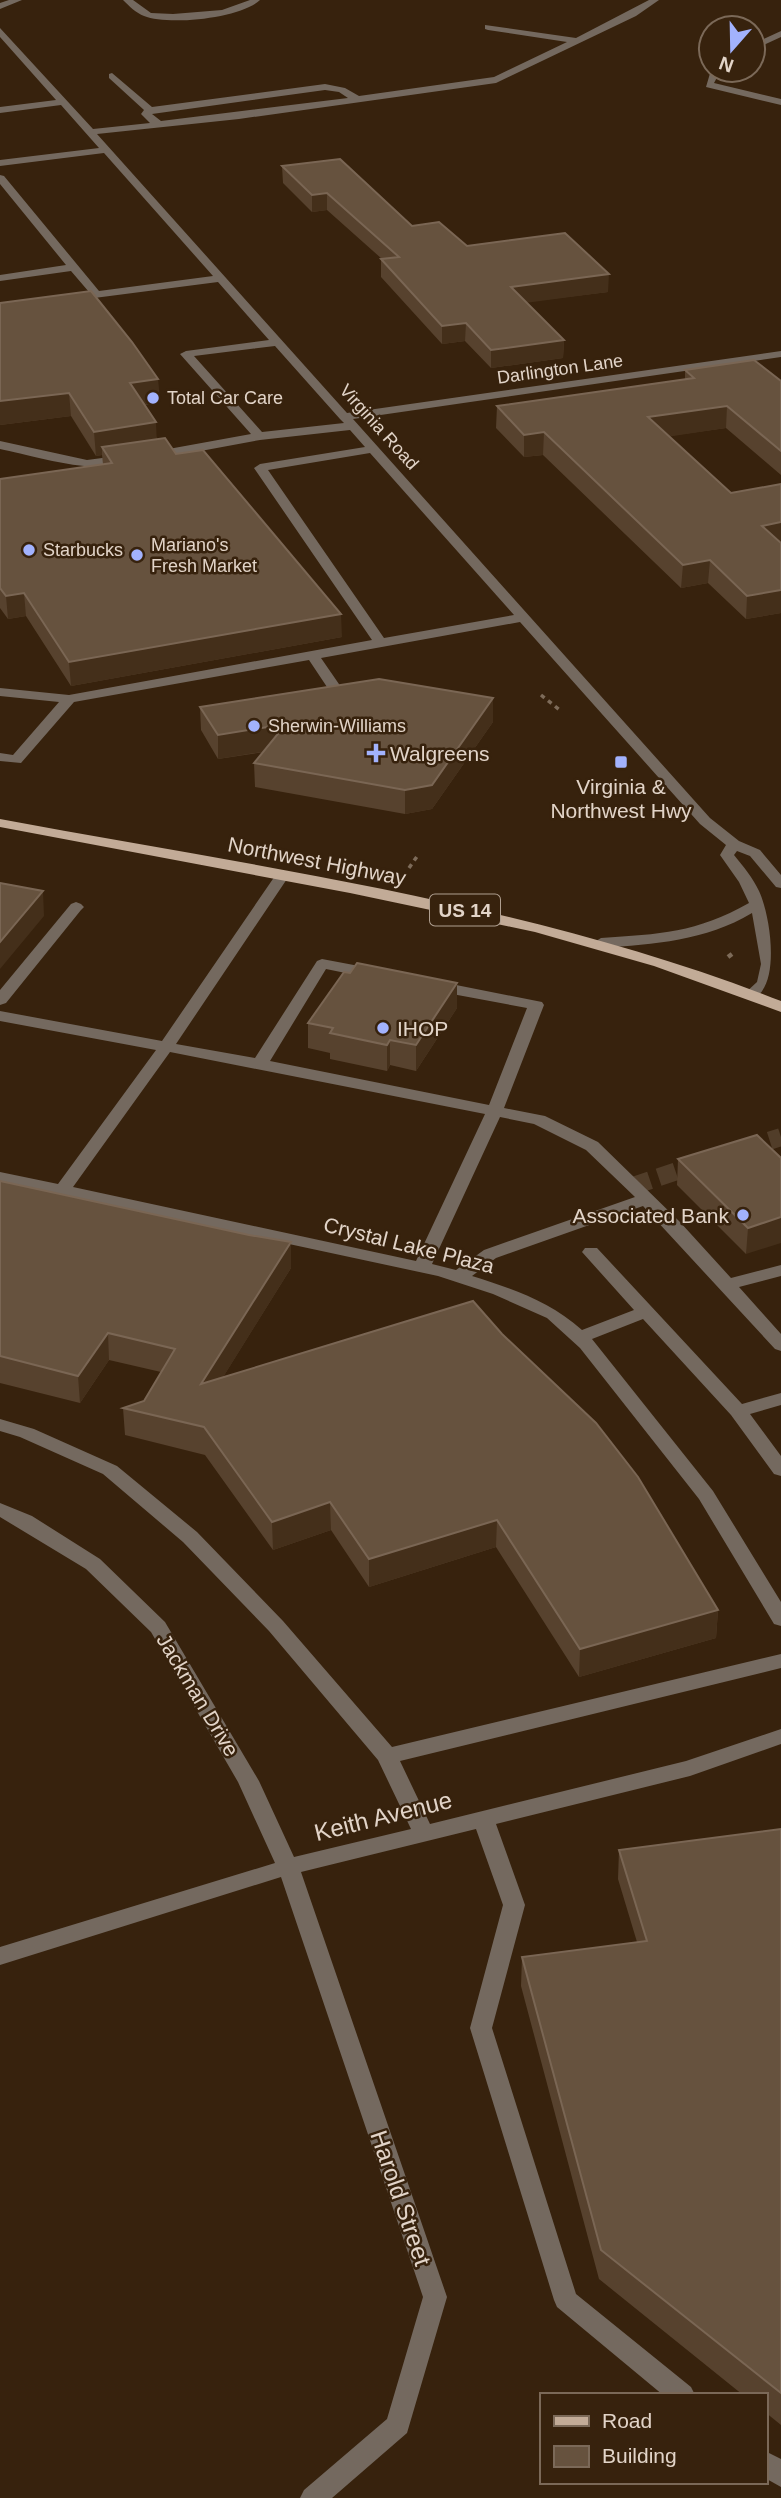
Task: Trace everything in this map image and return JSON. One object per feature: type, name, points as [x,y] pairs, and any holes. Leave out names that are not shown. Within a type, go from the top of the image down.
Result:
[{"type":"main road","name":"Northwest Highway","points":[[0,823],[479,913],[601,943],[781,1007]]},
{"type":"street","points":[[0,6],[18,0]]},
{"type":"street","points":[[127,0],[148,15],[167,17],[240,9],[256,0]]},
{"type":"street","points":[[90,132],[359,100],[496,80],[655,0]]},
{"type":"street","points":[[488,27],[576,41]]},
{"type":"street","name":"Virginia Road","points":[[0,31],[705,821],[734,844],[755,853],[781,884]]},
{"type":"street","points":[[112,76],[150,110]]},
{"type":"street","points":[[709,84],[781,102]]},
{"type":"street","points":[[159,124],[146,114],[150,110],[325,87],[342,90],[359,100]]},
{"type":"street","points":[[0,110],[63,102]]},
{"type":"street","points":[[0,163],[106,150]]},
{"type":"street","points":[[0,178],[97,295]]},
{"type":"street","points":[[0,278],[74,267]]},
{"type":"street","points":[[55,300],[220,278]]},
{"type":"street","points":[[259,436],[186,354],[277,342]]},
{"type":"street","name":"Darlington Lane","points":[[0,445],[87,464],[139,458],[259,436],[781,354]]},
{"type":"street","points":[[373,449],[260,468],[380,642]]},
{"type":"street","points":[[0,692],[69,699],[523,617]]},
{"type":"street","points":[[312,655],[334,687]]},
{"type":"street","points":[[0,757],[16,760],[69,699]]},
{"type":"street","points":[[734,844],[727,855],[751,889],[757,904],[769,971],[764,984],[752,995]]},
{"type":"street","points":[[62,1190],[166,1047],[282,876]]},
{"type":"street","points":[[601,943],[661,939],[686,934],[718,925],[757,904]]},
{"type":"street","points":[[0,1000],[76,907]]},
{"type":"street","points":[[260,1064],[322,964],[389,976]]},
{"type":"street","points":[[415,982],[536,1005],[495,1111],[421,1268]]},
{"type":"street","points":[[0,1016],[260,1064],[539,1120],[592,1146],[646,1199],[781,1345]]},
{"type":"street","name":"Crystal Lake Plaza","points":[[0,1177],[421,1268],[499,1290],[552,1314],[579,1338],[706,1495],[781,1619]]},
{"type":"street","points":[[458,1278],[490,1254],[646,1199]]},
{"type":"street","points":[[591,1252],[738,1411],[781,1470]]},
{"type":"street","points":[[727,1285],[781,1270]]},
{"type":"street","points":[[579,1338],[648,1311]]},
{"type":"street","points":[[738,1411],[781,1399]]},
{"type":"street","points":[[0,1425],[27,1433],[110,1470],[190,1537],[276,1626],[387,1756],[424,1833]]},
{"type":"street","name":"Jackman Drive","points":[[0,1509],[93,1564],[158,1627],[248,1781],[288,1867]]},
{"type":"street","points":[[387,1756],[781,1661]]},
{"type":"street","name":"Keith Avenue","points":[[0,1956],[288,1867],[690,1768],[781,1736]]},
{"type":"street","points":[[483,1818],[513,1905],[481,2028],[566,2300],[680,2393]]},
{"type":"street","name":"Harold Street","points":[[288,1867],[435,2297],[398,2424],[313,2498]]},
{"type":"street","points":[[767,2464],[781,2475]]},
{"type":"path","points":[[541,695],[561,711]]},
{"type":"path","points":[[409,868],[418,855]]},
{"type":"path","points":[[728,957],[736,951]]},
{"type":"building","points":[[340,159],[412,226],[439,222],[467,246],[565,233],[609,274],[511,287],[564,340],[491,350],[466,323],[442,326],[381,259],[399,257],[327,193],[312,195],[282,166]]},
{"type":"building","points":[[91,291],[158,379],[130,383],[156,422],[94,432],[69,393],[0,401],[0,303]]},
{"type":"building","points":[[754,360],[781,381],[781,451],[727,406],[648,417],[731,493],[781,484],[781,522],[762,526],[781,543],[781,590],[747,596],[710,560],[683,565],[544,432],[524,435],[497,406],[694,378],[685,370]]},
{"type":"building","name":"Mariano's Fresh Market","points":[[165,438],[176,454],[203,450],[341,614],[69,662],[24,593],[6,596],[0,588],[0,479],[112,463],[102,447]]},
{"type":"building","name":"Walgreens","points":[[379,679],[493,698],[432,785],[405,790],[254,763],[286,724],[218,735],[200,707]]},
{"type":"building","points":[[0,883],[43,891],[0,942]]},
{"type":"building","points":[[357,963],[457,983],[416,1045],[390,1040],[387,1045],[330,1033],[333,1028],[308,1023],[344,972],[350,973]]},
{"type":"building","points":[[757,1135],[781,1158],[781,1217],[748,1228],[678,1159]]},
{"type":"building","points":[[0,1181],[291,1242],[201,1384],[473,1301],[502,1334],[596,1423],[638,1477],[718,1610],[580,1649],[497,1520],[369,1559],[330,1502],[272,1522],[204,1427],[123,1408],[144,1401],[175,1349],[108,1333],[78,1376],[0,1356]]},
{"type":"building","points":[[781,1829],[781,2393],[601,2250],[522,1957],[647,1941],[619,1850]]},
{"type":"tunnel","points":[[744,1149],[781,1137]]},
{"type":"tunnel","points":[[633,1186],[698,1164]]},
{"type":"place","name":"Total Car Care","points":[[153,398]]},
{"type":"place","name":"Starbucks","points":[[29,550]]},
{"type":"place","name":"Mariano's Fresh Market","points":[[137,555]]},
{"type":"place","name":"Sherwin-Williams","points":[[254,726]]},
{"type":"place","name":"Walgreens","points":[[376,753]]},
{"type":"place","name":"Virginia & Northwest Hwy","points":[[621,762]]},
{"type":"place","name":"IHOP","points":[[383,1028]]},
{"type":"place","name":"Associated Bank","points":[[743,1215]]}]
